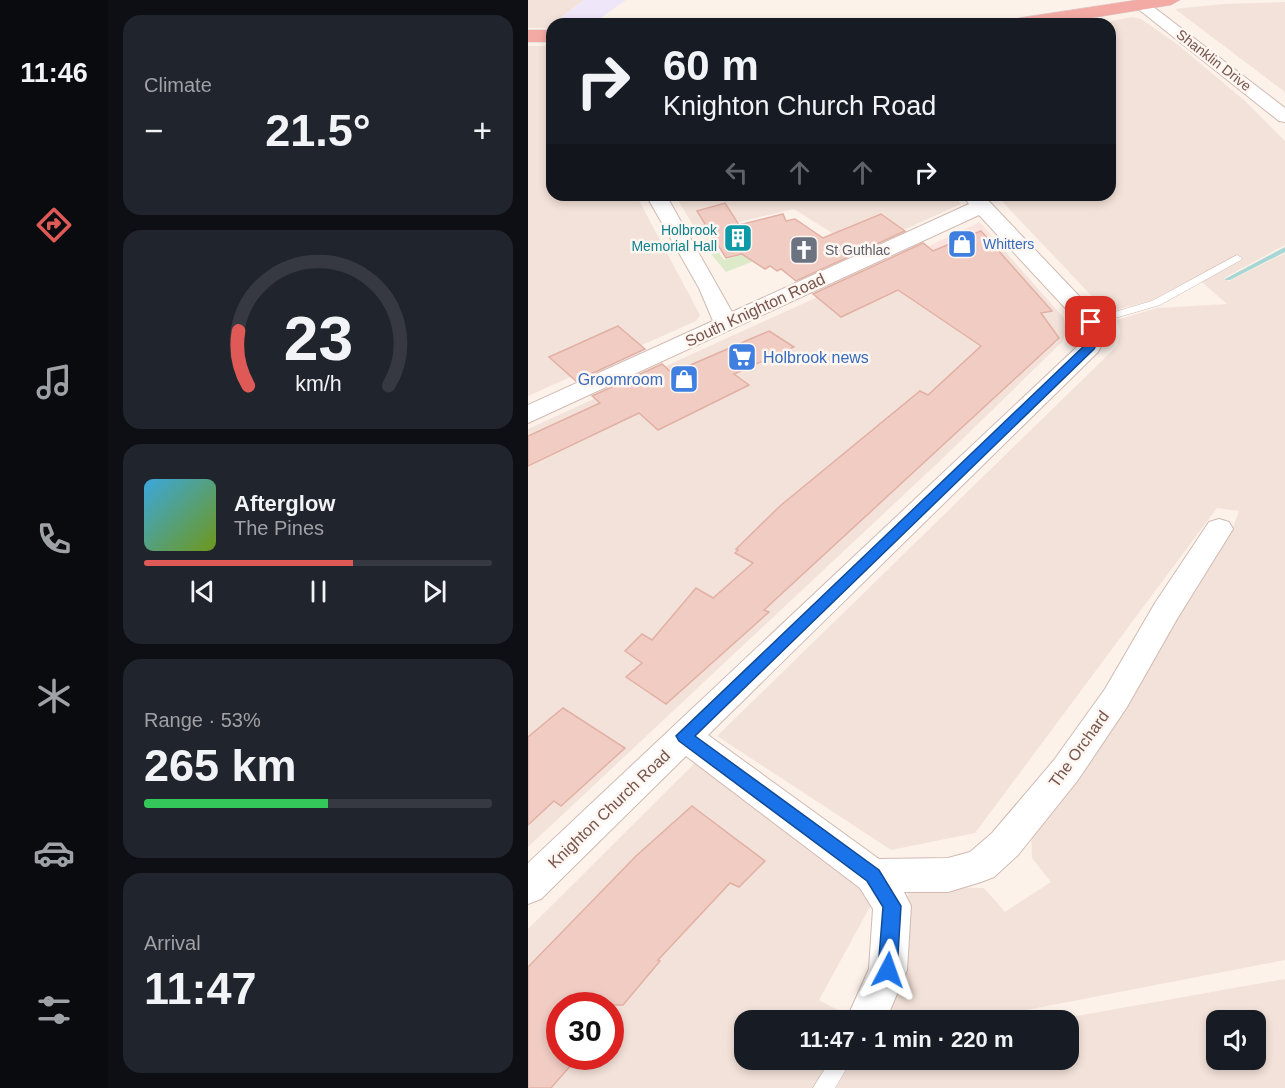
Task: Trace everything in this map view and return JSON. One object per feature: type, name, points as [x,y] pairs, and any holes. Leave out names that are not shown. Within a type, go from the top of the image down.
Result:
[{"type":"highway","points":[[1058,18],[1186,0]]},
{"type":"highway","points":[[528,36],[546,36]]},
{"type":"street","name":"Shanklin Drive","points":[[1142,5],[1285,117]]},
{"type":"street","points":[[659,201],[710,288],[726,323]]},
{"type":"street","name":"South Knighton Road","points":[[528,415],[726,323],[975,201]]},
{"type":"street","points":[[978,201],[1091,322]]},
{"type":"street","name":"Knighton Church Road","points":[[528,887],[1090,347],[1096,334],[1091,322]]},
{"type":"street","name":"The Orchard","points":[[873,876],[948,875],[981,865],[1005,844],[1066,770],[1116,698],[1166,611],[1219,528]]},
{"type":"street","points":[[684,736],[873,876],[892,906],[888,970],[871,1010]]},
{"type":"lane","points":[[1091,322],[1156,303],[1237,258]]},
{"type":"lane","points":[[824,1088],[835,1070]]},
{"type":"shaded area","points":[[528,0],[584,0],[560,18],[546,18],[546,28],[528,28]]},
{"type":"shaded area","points":[[584,0],[626,0],[600,18],[561,18]]},
{"type":"shaded area","points":[[1285,2],[1285,92],[1175,9],[1223,4]]},
{"type":"shaded area","points":[[1132,17],[1141,19],[1177,44],[1244,100],[1285,141],[1285,245],[1224,278],[1229,281],[1285,253],[1285,960],[1026,1010],[889,1010],[895,990],[909,886],[984,888],[1005,912],[1051,882],[1032,858],[1031,831],[1234,525],[1239,511],[1217,508],[975,833],[891,850],[717,736],[1117,346],[1120,331],[1117,320],[1157,308],[1227,304],[1196,277],[1154,300],[1107,312],[1002,201],[1116,201],[1116,20]]},
{"type":"shaded area","points":[[528,46],[546,46],[546,201],[639,201],[700,315],[696,321],[528,396]]},
{"type":"shaded area","points":[[679,201],[958,201],[961,204],[859,250],[794,209],[697,232]]},
{"type":"shaded area","points":[[980,222],[995,240],[924,257],[916,252]]},
{"type":"shaded area","points":[[995,240],[1064,318],[1066,332],[1062,342],[943,458],[528,847],[528,429],[916,252],[924,257]]},
{"type":"shaded area","points":[[696,762],[862,875],[872,903],[819,1000],[838,1010],[734,1010],[734,1070],[1079,1070],[1079,1016],[1285,979],[1285,1088],[528,1088],[528,929]]},
{"type":"green space","points":[[718,252],[724,260],[748,253],[759,259],[726,272],[711,254]]},
{"type":"building","points":[[725,203],[739,225],[783,214],[786,221],[795,219],[823,238],[881,214],[905,231],[796,281],[781,269],[777,271],[770,266],[765,269],[742,254],[726,258],[697,211]]},
{"type":"building","points":[[981,231],[1052,311],[1041,313],[1059,338],[764,610],[769,612],[666,704],[626,677],[642,663],[625,651],[642,634],[652,640],[696,588],[713,598],[753,563],[735,553],[738,550],[736,549],[780,506],[920,391],[928,395],[981,346],[898,290],[841,317],[813,294],[923,243],[933,251]]},
{"type":"building","points":[[618,326],[645,349],[576,381],[549,357]]},
{"type":"building","points":[[769,331],[794,347],[734,374],[749,385],[658,430],[639,413],[528,466],[528,436],[600,403],[592,396],[662,364],[672,373]]},
{"type":"building","points":[[563,708],[625,748],[561,806],[554,801],[528,825],[528,737]]},
{"type":"building","points":[[692,806],[765,861],[739,887],[730,883],[658,960],[660,961],[624,1004],[624,992],[546,992],[546,1070],[567,1070],[551,1088],[528,1088],[528,967],[636,856]]},
{"type":"waterway","points":[[1228,279],[1285,249]]},
{"type":"place","name":"Holbrook Memorial Hall","points":[[738,238]]},
{"type":"place","name":"Whitters","points":[[962,244]]},
{"type":"place","name":"St Guthlac","points":[[804,250]]},
{"type":"place","name":"Holbrook news","points":[[742,357]]},
{"type":"place","name":"Groomroom","points":[[684,379]]},
{"type":"route","points":[[888,970],[892,906],[873,876],[684,736],[1090,347],[1096,334],[1091,322]]}]
